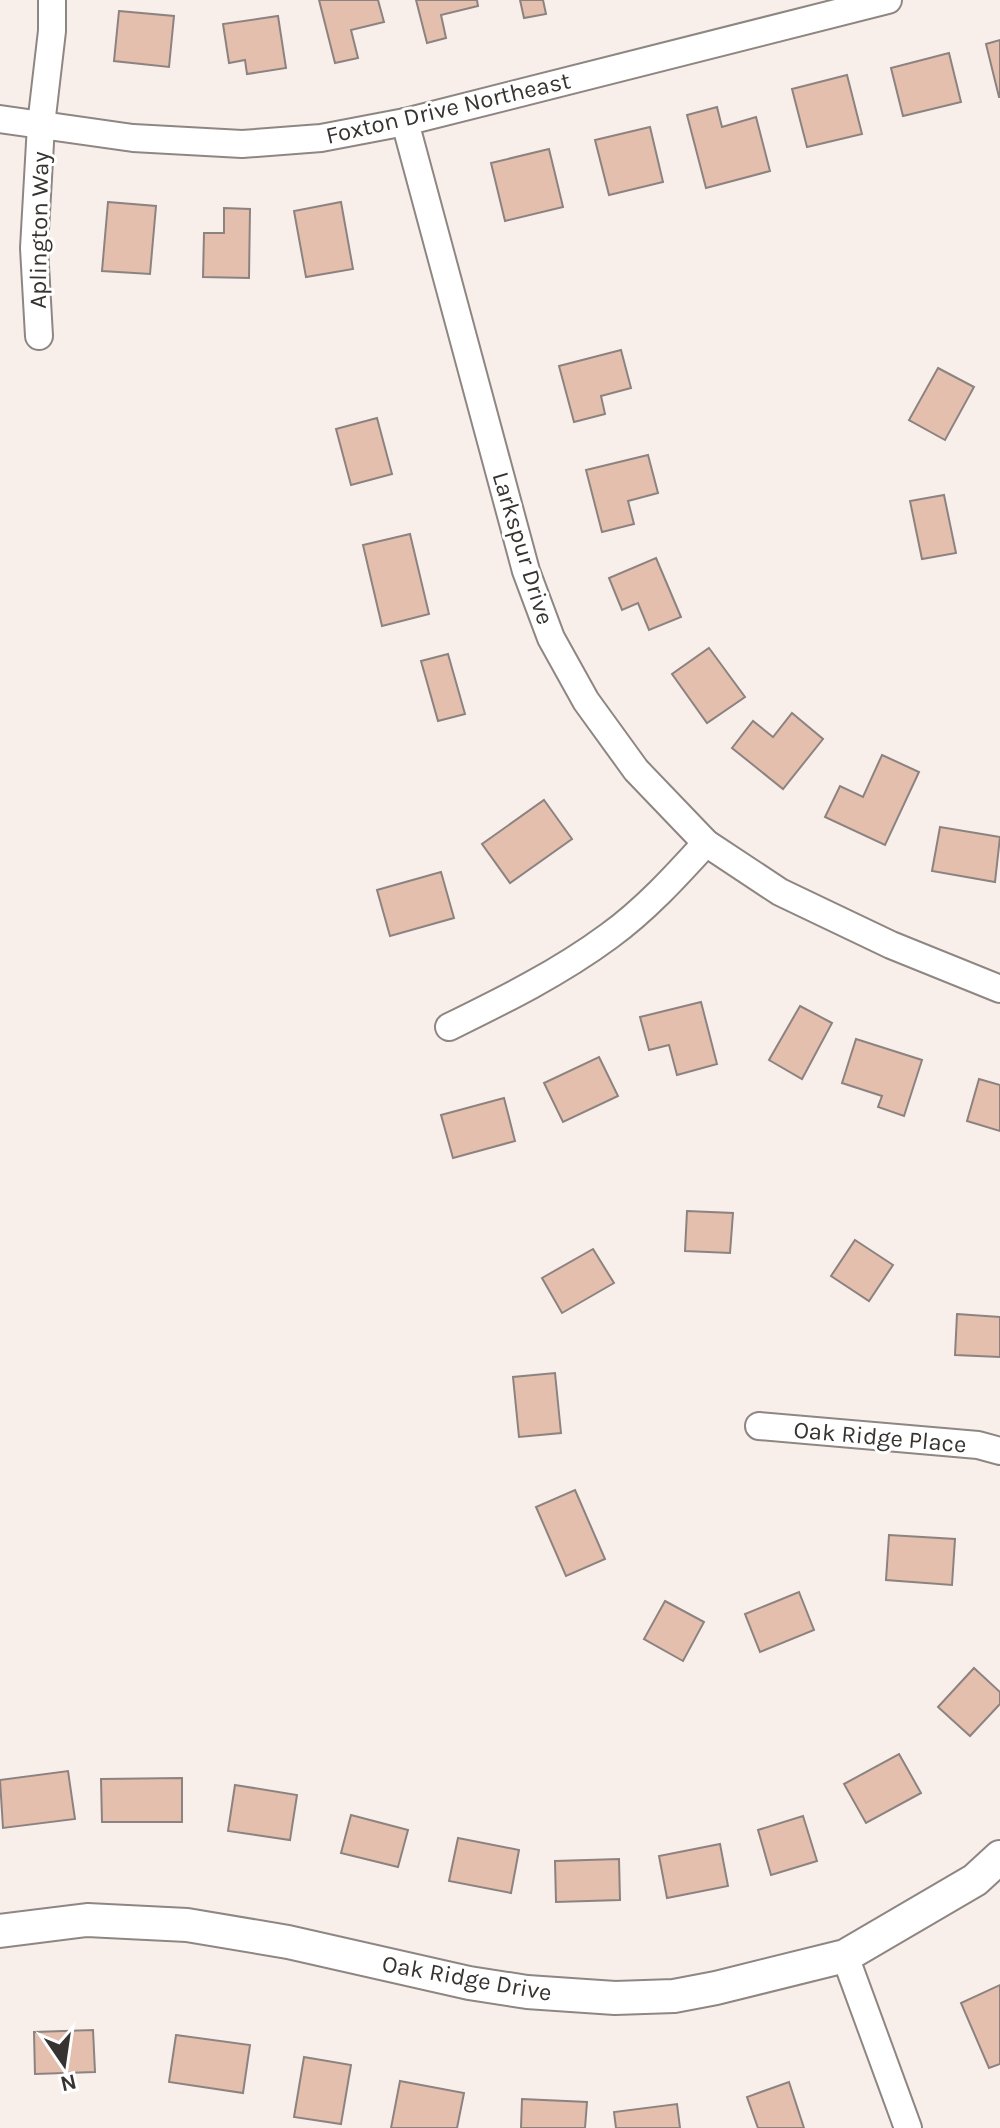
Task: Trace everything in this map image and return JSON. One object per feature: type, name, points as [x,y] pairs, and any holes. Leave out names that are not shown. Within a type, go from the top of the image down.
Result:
[{"type":"street","name":"Aplington Way","points":[[39,336],[34,248],[52,0]]},
{"type":"street","name":"Foxton Drive Northeast","points":[[0,119],[133,138],[242,144],[321,138],[405,122],[888,0]]},
{"type":"street","name":"Larkspur Drive","points":[[405,122],[526,571],[551,638],[586,701],[636,770],[706,843],[780,892],[891,945],[1000,989]]},
{"type":"street","points":[[449,1027],[519,993],[609,936],[663,890],[706,843]]},
{"type":"street","name":"Oak Ridge Place","points":[[759,1426],[978,1445],[1000,1451]]},
{"type":"street","name":"Oak Ridge Drive","points":[[0,1931],[87,1920],[187,1925],[288,1942],[469,1983],[527,1992],[615,1998],[674,1996],[845,1956],[975,1880],[1000,1857]]},
{"type":"street","points":[[845,1956],[908,2128]]},
{"type":"building","points":[[319,0],[378,0],[384,22],[351,30],[358,58],[335,63]]},
{"type":"building","points":[[416,0],[477,0],[478,6],[441,15],[446,38],[427,43]]},
{"type":"building","points":[[520,0],[543,0],[546,14],[524,18]]},
{"type":"building","points":[[119,11],[174,16],[169,67],[114,61]]},
{"type":"building","points":[[278,16],[286,68],[247,74],[245,60],[229,63],[223,24]]},
{"type":"building","points":[[1000,40],[1000,97],[999,97],[986,44]]},
{"type":"building","points":[[949,53],[961,102],[903,116],[891,68]]},
{"type":"building","points":[[847,75],[862,134],[807,147],[792,89]]},
{"type":"building","points":[[717,107],[722,127],[756,117],[770,171],[706,188],[687,115]]},
{"type":"building","points":[[650,127],[663,182],[609,195],[595,140]]},
{"type":"building","points":[[549,149],[563,207],[505,221],[491,163]]},
{"type":"building","points":[[108,202],[156,206],[150,274],[102,271]]},
{"type":"building","points":[[341,202],[353,269],[306,277],[294,211]]},
{"type":"building","points":[[224,208],[250,209],[249,278],[203,277],[204,233],[224,233]]},
{"type":"building","points":[[621,350],[631,388],[601,396],[605,414],[574,422],[559,366]]},
{"type":"building","points":[[938,368],[974,387],[945,440],[909,420]]},
{"type":"building","points":[[377,418],[392,474],[351,485],[336,429]]},
{"type":"building","points":[[648,455],[658,493],[628,501],[634,524],[602,532],[586,470]]},
{"type":"building","points":[[944,495],[956,553],[922,559],[910,501]]},
{"type":"building","points":[[410,534],[429,614],[382,626],[363,545]]},
{"type":"building","points":[[656,558],[681,617],[649,630],[638,603],[622,610],[609,578]]},
{"type":"building","points":[[709,648],[745,697],[707,723],[672,674]]},
{"type":"building","points":[[448,654],[465,714],[438,721],[421,661]]},
{"type":"building","points":[[792,713],[823,739],[783,789],[732,748],[753,721],[773,737]]},
{"type":"building","points":[[882,755],[919,772],[885,845],[825,817],[840,786],[863,797]]},
{"type":"building","points":[[544,800],[572,839],[510,883],[482,844]]},
{"type":"building","points":[[940,827],[1000,837],[995,882],[932,871]]},
{"type":"building","points":[[441,872],[454,918],[390,936],[377,890]]},
{"type":"building","points":[[701,1002],[717,1064],[677,1075],[669,1045],[649,1050],[640,1017]]},
{"type":"building","points":[[800,1006],[832,1023],[802,1079],[769,1060]]},
{"type":"building","points":[[856,1039],[922,1060],[904,1116],[878,1107],[882,1096],[842,1083]]},
{"type":"building","points":[[599,1057],[618,1096],[563,1122],[544,1083]]},
{"type":"building","points":[[979,1079],[1000,1085],[1000,1131],[967,1121]]},
{"type":"building","points":[[504,1098],[515,1141],[453,1158],[441,1115]]},
{"type":"building","points":[[687,1211],[733,1213],[730,1253],[685,1251]]},
{"type":"building","points":[[855,1240],[893,1265],[869,1301],[831,1276]]},
{"type":"building","points":[[593,1249],[614,1283],[562,1313],[542,1278]]},
{"type":"building","points":[[957,1314],[1000,1317],[1000,1357],[955,1355]]},
{"type":"building","points":[[555,1373],[561,1433],[519,1437],[513,1377]]},
{"type":"building","points":[[575,1490],[605,1559],[566,1576],[536,1507]]},
{"type":"building","points":[[889,1535],[955,1539],[952,1585],[886,1580]]},
{"type":"building","points":[[799,1592],[814,1630],[760,1652],[745,1614]]},
{"type":"building","points":[[665,1601],[704,1622],[683,1661],[644,1639]]},
{"type":"building","points":[[974,1668],[1000,1692],[1000,1704],[970,1736],[938,1707]]},
{"type":"building","points":[[899,1754],[921,1793],[866,1823],[844,1784]]},
{"type":"building","points":[[68,1771],[75,1819],[3,1828],[0,1780]]},
{"type":"building","points":[[182,1778],[182,1822],[102,1822],[101,1779]]},
{"type":"building","points":[[235,1785],[297,1795],[290,1840],[228,1831]]},
{"type":"building","points":[[351,1815],[408,1830],[398,1867],[341,1853]]},
{"type":"building","points":[[803,1816],[817,1861],[771,1875],[758,1830]]},
{"type":"building","points":[[458,1838],[519,1850],[511,1893],[449,1881]]},
{"type":"building","points":[[720,1844],[728,1886],[667,1898],[659,1856]]},
{"type":"building","points":[[619,1859],[620,1900],[556,1902],[555,1861]]},
{"type":"building","points":[[1000,1985],[1000,2064],[989,2068],[961,2003]]},
{"type":"building","points":[[93,2030],[95,2072],[35,2074],[34,2032]]},
{"type":"building","points":[[176,2035],[250,2045],[243,2093],[169,2082]]},
{"type":"building","points":[[304,2057],[351,2065],[341,2124],[294,2117]]},
{"type":"building","points":[[400,2081],[464,2093],[457,2128],[391,2128]]},
{"type":"building","points":[[789,2082],[804,2128],[758,2128],[747,2097]]},
{"type":"building","points":[[522,2099],[587,2102],[585,2128],[521,2128]]},
{"type":"building","points":[[677,2104],[680,2128],[616,2128],[614,2112]]}]
